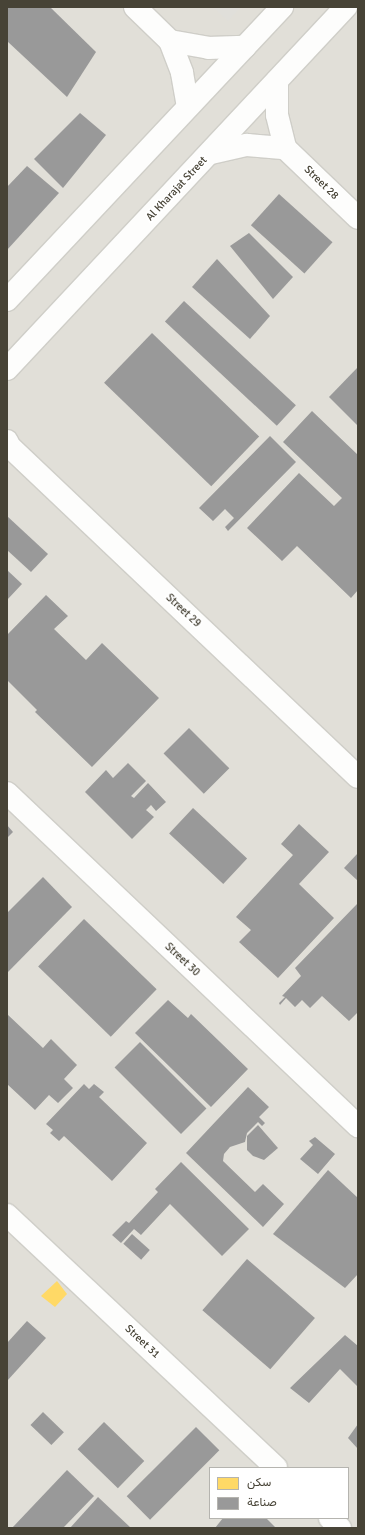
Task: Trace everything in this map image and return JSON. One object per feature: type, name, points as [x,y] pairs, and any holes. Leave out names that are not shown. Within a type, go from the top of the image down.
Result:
[{"type":"street","points":[[135,7],[170,41],[182,73],[188,106]]},
{"type":"street","points":[[7,300],[282,7]]},
{"type":"street","name":"Al Kharajat Street","points":[[7,369],[211,153],[346,7]]},
{"type":"street","points":[[170,41],[208,48],[245,47]]},
{"type":"street","points":[[211,153],[248,145],[285,148],[277,115],[277,81]]},
{"type":"street","name":"Street 28","points":[[285,148],[358,218]]},
{"type":"street","name":"Street 29","points":[[8,444],[358,777]]},
{"type":"street","name":"Street 30","points":[[7,794],[358,1126]]},
{"type":"street","name":"Street 31","points":[[7,1215],[275,1467]]},
{"type":"street","points":[[331,1519],[340,1528]]},
{"type":"shaded area","points":[[7,7],[358,7],[358,1528],[7,1528]]},
{"type":"shaded area","points":[[213,7],[241,7],[228,21]]},
{"type":"building: سكن","points":[[57,1281],[67,1294],[55,1307],[41,1296]]},
{"type":"building: صناعة","points":[[7,7],[50,7],[96,52],[67,97],[7,41]]},
{"type":"building: صناعة","points":[[80,113],[106,135],[63,188],[34,159]]},
{"type":"building: صناعة","points":[[27,166],[59,193],[7,250],[7,187]]},
{"type":"building: صناعة","points":[[279,194],[333,242],[304,273],[251,225]]},
{"type":"building: صناعة","points":[[249,233],[293,277],[273,299],[230,246]]},
{"type":"building: صناعة","points":[[217,259],[270,316],[250,339],[192,287]]},
{"type":"building: صناعة","points":[[184,301],[296,405],[277,426],[165,321]]},
{"type":"building: صناعة","points":[[152,333],[259,437],[211,486],[104,383]]},
{"type":"building: صناعة","points":[[358,367],[358,426],[329,397]]},
{"type":"building: صناعة","points":[[312,411],[358,455],[358,590],[351,598],[297,546],[282,561],[247,528],[299,473],[334,506],[342,498],[283,442]]},
{"type":"building: صناعة","points":[[270,436],[296,462],[228,531],[225,527],[234,518],[225,509],[213,521],[199,508]]},
{"type":"building: صناعة","points":[[7,516],[48,554],[31,572],[7,550]]},
{"type":"building: صناعة","points":[[7,570],[22,584],[7,600]]},
{"type":"building: صناعة","points":[[46,595],[68,616],[54,629],[86,660],[102,643],[159,698],[92,767],[35,712],[37,710],[7,680],[7,635]]},
{"type":"building: صناعة","points":[[189,728],[229,768],[204,794],[164,753]]},
{"type":"building: صناعة","points":[[128,763],[146,781],[131,796],[134,798],[148,783],[166,802],[156,811],[151,805],[146,810],[154,817],[132,839],[85,792],[106,770],[113,778]]},
{"type":"building: صناعة","points":[[193,808],[247,858],[223,884],[169,834]]},
{"type":"building: صناعة","points":[[299,824],[329,852],[299,884],[334,918],[278,978],[239,942],[251,930],[236,917],[293,855],[281,844]]},
{"type":"building: صناعة","points":[[7,825],[13,832],[7,838]]},
{"type":"building: صناعة","points":[[358,853],[358,881],[344,868]]},
{"type":"building: صناعة","points":[[43,877],[72,907],[7,973],[7,913]]},
{"type":"building: صناعة","points":[[358,903],[358,1012],[349,1021],[322,996],[310,1008],[302,1000],[295,1007],[286,998],[280,1005],[279,1003],[285,997],[282,996],[301,976],[295,968]]},
{"type":"building: صناعة","points":[[84,919],[157,989],[111,1037],[38,966]]},
{"type":"building: صناعة","points":[[168,1000],[188,1018],[191,1014],[248,1069],[211,1107],[135,1033]]},
{"type":"building: صناعة","points":[[7,1014],[43,1048],[51,1039],[77,1065],[64,1079],[73,1088],[58,1103],[49,1095],[35,1110],[7,1084]]},
{"type":"building: صناعة","points":[[140,1042],[206,1108],[181,1134],[115,1067]]},
{"type":"building: صناعة","points":[[84,1084],[89,1089],[94,1084],[104,1092],[99,1097],[147,1143],[112,1181],[64,1136],[59,1141],[50,1133],[53,1130],[46,1124]]},
{"type":"building: صناعة","points":[[248,1087],[269,1107],[259,1117],[265,1123],[262,1126],[258,1122],[247,1133],[245,1142],[230,1147],[224,1154],[223,1161],[255,1192],[263,1184],[284,1204],[263,1227],[186,1153]]},
{"type":"building: صناعة","points":[[258,1125],[278,1148],[264,1160],[253,1156],[247,1150],[247,1136]]},
{"type":"building: صناعة","points":[[315,1137],[335,1154],[318,1174],[300,1159],[313,1145],[309,1141]]},
{"type":"building: صناعة","points":[[181,1162],[249,1229],[222,1256],[170,1204],[141,1235],[134,1229],[121,1243],[112,1235],[126,1221],[129,1223],[158,1192],[155,1189]]},
{"type":"building: صناعة","points":[[328,1170],[358,1198],[358,1274],[345,1288],[273,1234]]},
{"type":"building: صناعة","points":[[132,1234],[150,1250],[141,1260],[123,1244]]},
{"type":"building: صناعة","points":[[247,1259],[315,1318],[270,1369],[202,1310]]},
{"type":"building: صناعة","points":[[27,1321],[46,1338],[7,1381],[7,1343]]},
{"type":"building: صناعة","points":[[345,1335],[358,1346],[358,1387],[340,1369],[309,1403],[290,1388]]},
{"type":"building: صناعة","points":[[43,1412],[64,1432],[51,1445],[30,1425]]},
{"type":"building: صناعة","points":[[104,1422],[144,1461],[118,1488],[78,1449]]},
{"type":"building: صناعة","points":[[358,1424],[358,1449],[348,1438]]},
{"type":"building: صناعة","points":[[196,1427],[219,1450],[150,1520],[127,1496]]},
{"type":"building: صناعة","points":[[67,1470],[94,1496],[63,1528],[12,1528]]},
{"type":"building: صناعة","points":[[98,1497],[131,1528],[70,1528]]},
{"type":"building: صناعة","points":[[222,1519],[267,1519],[276,1528],[215,1528]]}]
